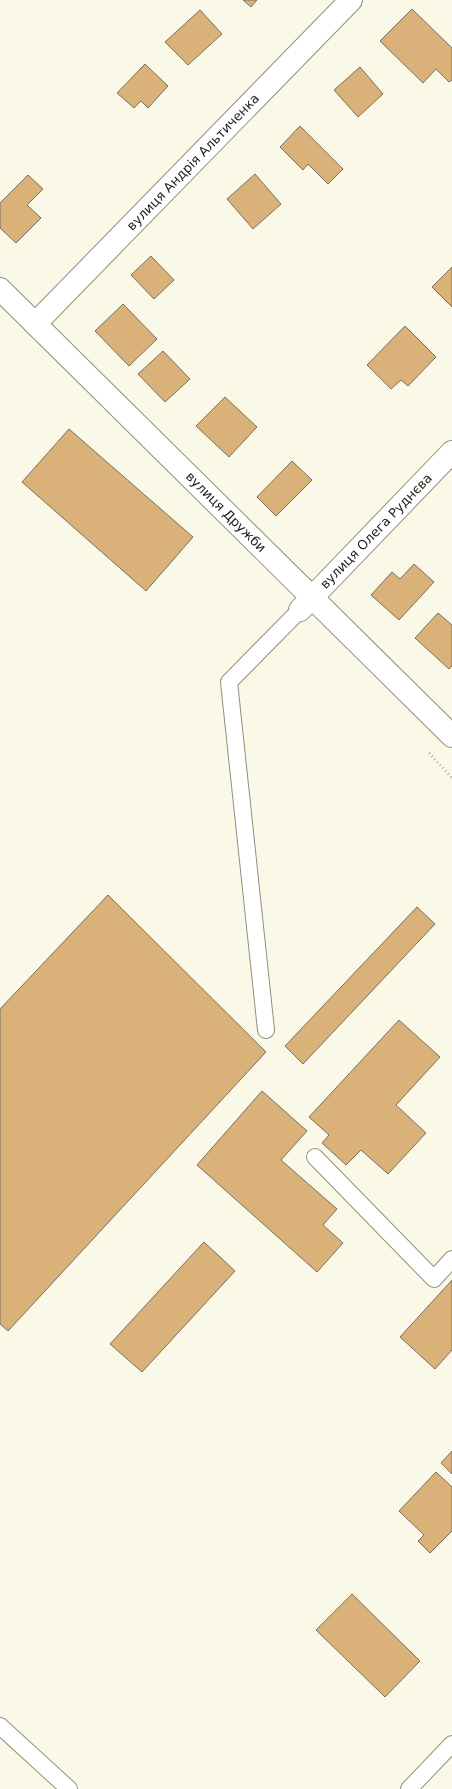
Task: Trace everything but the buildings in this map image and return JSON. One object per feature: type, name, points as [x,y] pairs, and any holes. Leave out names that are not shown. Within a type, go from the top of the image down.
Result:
[{"type":"street","name":"вулиця Андрія Альтиченка","points":[[35,324],[351,0]]},
{"type":"street","name":"вулиця Дружби","points":[[0,289],[306,604],[452,736]]},
{"type":"street","name":"вулиця Олега Руднєва","points":[[306,604],[452,452]]},
{"type":"lane","points":[[266,1030],[229,682],[306,604]]},
{"type":"lane","points":[[315,1157],[434,1279],[452,1259]]},
{"type":"lane","points":[[0,1726],[69,1789]]},
{"type":"lane","points":[[409,1789],[452,1744]]}]
